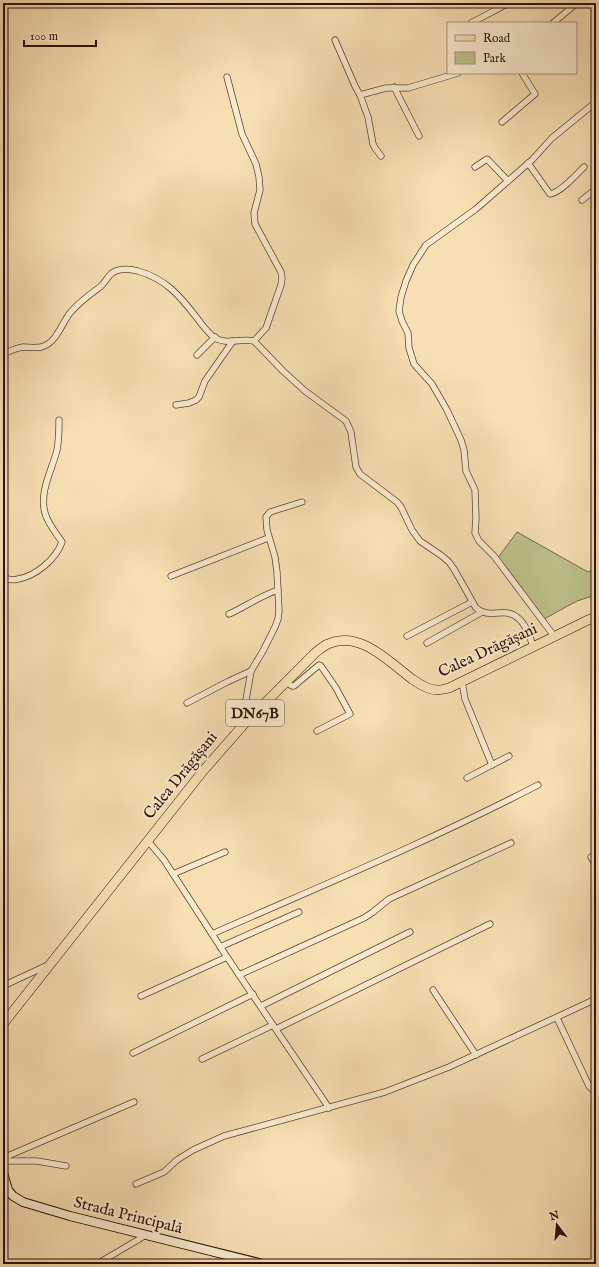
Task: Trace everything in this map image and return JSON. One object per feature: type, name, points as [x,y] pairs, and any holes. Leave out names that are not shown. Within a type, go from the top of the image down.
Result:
[{"type":"main road","name":"Calea Drăgășani","points":[[3,1024],[203,772],[246,722],[315,653],[326,644],[339,640],[353,640],[367,646],[429,689],[442,690],[462,682],[533,646],[596,617]]},
{"type":"street","points":[[473,22],[509,3]]},
{"type":"street","points":[[554,22],[578,3]]},
{"type":"street","points":[[335,40],[360,95],[368,117],[373,144],[381,156]]},
{"type":"street","points":[[360,95],[386,88],[408,88],[455,74]]},
{"type":"street","points":[[502,122],[535,94],[534,90],[523,74]]},
{"type":"street","points":[[227,77],[242,134],[256,164],[259,177],[260,190],[254,213],[255,224],[281,272],[282,278],[282,285],[266,328],[254,341]]},
{"type":"street","points":[[394,87],[419,136]]},
{"type":"street","points":[[554,636],[494,556],[479,541],[475,533],[476,496],[475,490],[466,471],[464,450],[447,410],[432,384],[414,364],[408,348],[408,333],[399,311],[401,297],[406,281],[413,265],[426,245],[476,209],[508,182],[552,138],[596,102]]},
{"type":"street","points":[[475,168],[487,159],[508,182]]},
{"type":"street","points":[[528,163],[550,194],[553,194],[584,167]]},
{"type":"street","points":[[582,200],[596,189]]},
{"type":"street","points":[[3,354],[22,347],[40,347],[51,342],[70,314],[82,300],[100,287],[113,273],[125,269],[131,269],[151,276],[174,290],[206,329],[215,337],[221,340],[254,341],[305,391],[346,421],[351,432],[356,466],[360,474],[397,502],[412,530],[420,541],[452,565],[476,608],[488,614],[506,612],[518,618],[533,646]]},
{"type":"street","points":[[197,355],[215,337]]},
{"type":"street","points":[[176,405],[189,403],[199,397],[205,381],[233,341]]},
{"type":"street","points":[[3,578],[17,580],[31,575],[53,557],[60,549],[62,542],[48,521],[43,504],[45,490],[57,450],[59,420]]},
{"type":"street","points":[[246,722],[243,717],[251,671],[263,651],[278,619],[280,605],[275,557],[268,538],[266,517],[270,512],[302,502]]},
{"type":"street","points":[[171,576],[268,538]]},
{"type":"street","points":[[229,614],[243,608],[268,593],[278,590]]},
{"type":"street","points":[[407,636],[472,602]]},
{"type":"street","points":[[427,643],[482,612]]},
{"type":"street","points":[[286,682],[294,686],[319,665],[336,688],[350,714],[317,731]]},
{"type":"street","points":[[187,703],[251,671]]},
{"type":"street","points":[[462,682],[465,698],[492,765]]},
{"type":"street","points":[[467,778],[509,756]]},
{"type":"street","points":[[212,934],[489,810],[538,785]]},
{"type":"street","points":[[148,841],[164,860],[220,947],[329,1108]]},
{"type":"street","points":[[239,975],[364,918],[394,896],[511,843]]},
{"type":"street","points":[[173,874],[225,852]]},
{"type":"street","points":[[591,857],[596,866]]},
{"type":"street","points":[[220,947],[299,912]]},
{"type":"street","points":[[202,1059],[275,1027],[490,924]]},
{"type":"street","points":[[261,1006],[410,932]]},
{"type":"street","points":[[141,996],[228,957]]},
{"type":"street","points":[[3,986],[50,964]]},
{"type":"street","points":[[433,990],[476,1055]]},
{"type":"street","points":[[133,1053],[253,994]]},
{"type":"street","points":[[136,1184],[164,1172],[177,1160],[193,1150],[224,1136],[329,1108],[405,1085],[476,1055],[596,999]]},
{"type":"street","points":[[557,1018],[589,1086],[596,1093]]},
{"type":"street","points":[[3,1158],[134,1102]]},
{"type":"street","points":[[3,1161],[37,1161],[66,1166]]},
{"type":"street","name":"Strada Principală","points":[[4,1179],[8,1190],[13,1196],[23,1202],[70,1216],[263,1264]]},
{"type":"street","points":[[97,1264],[141,1238],[145,1234]]},
{"type":"street","points":[[231,1264],[239,1258]]},
{"type":"green space","points":[[517,532],[588,572],[596,569],[596,595],[577,601],[544,619],[497,559]]}]
